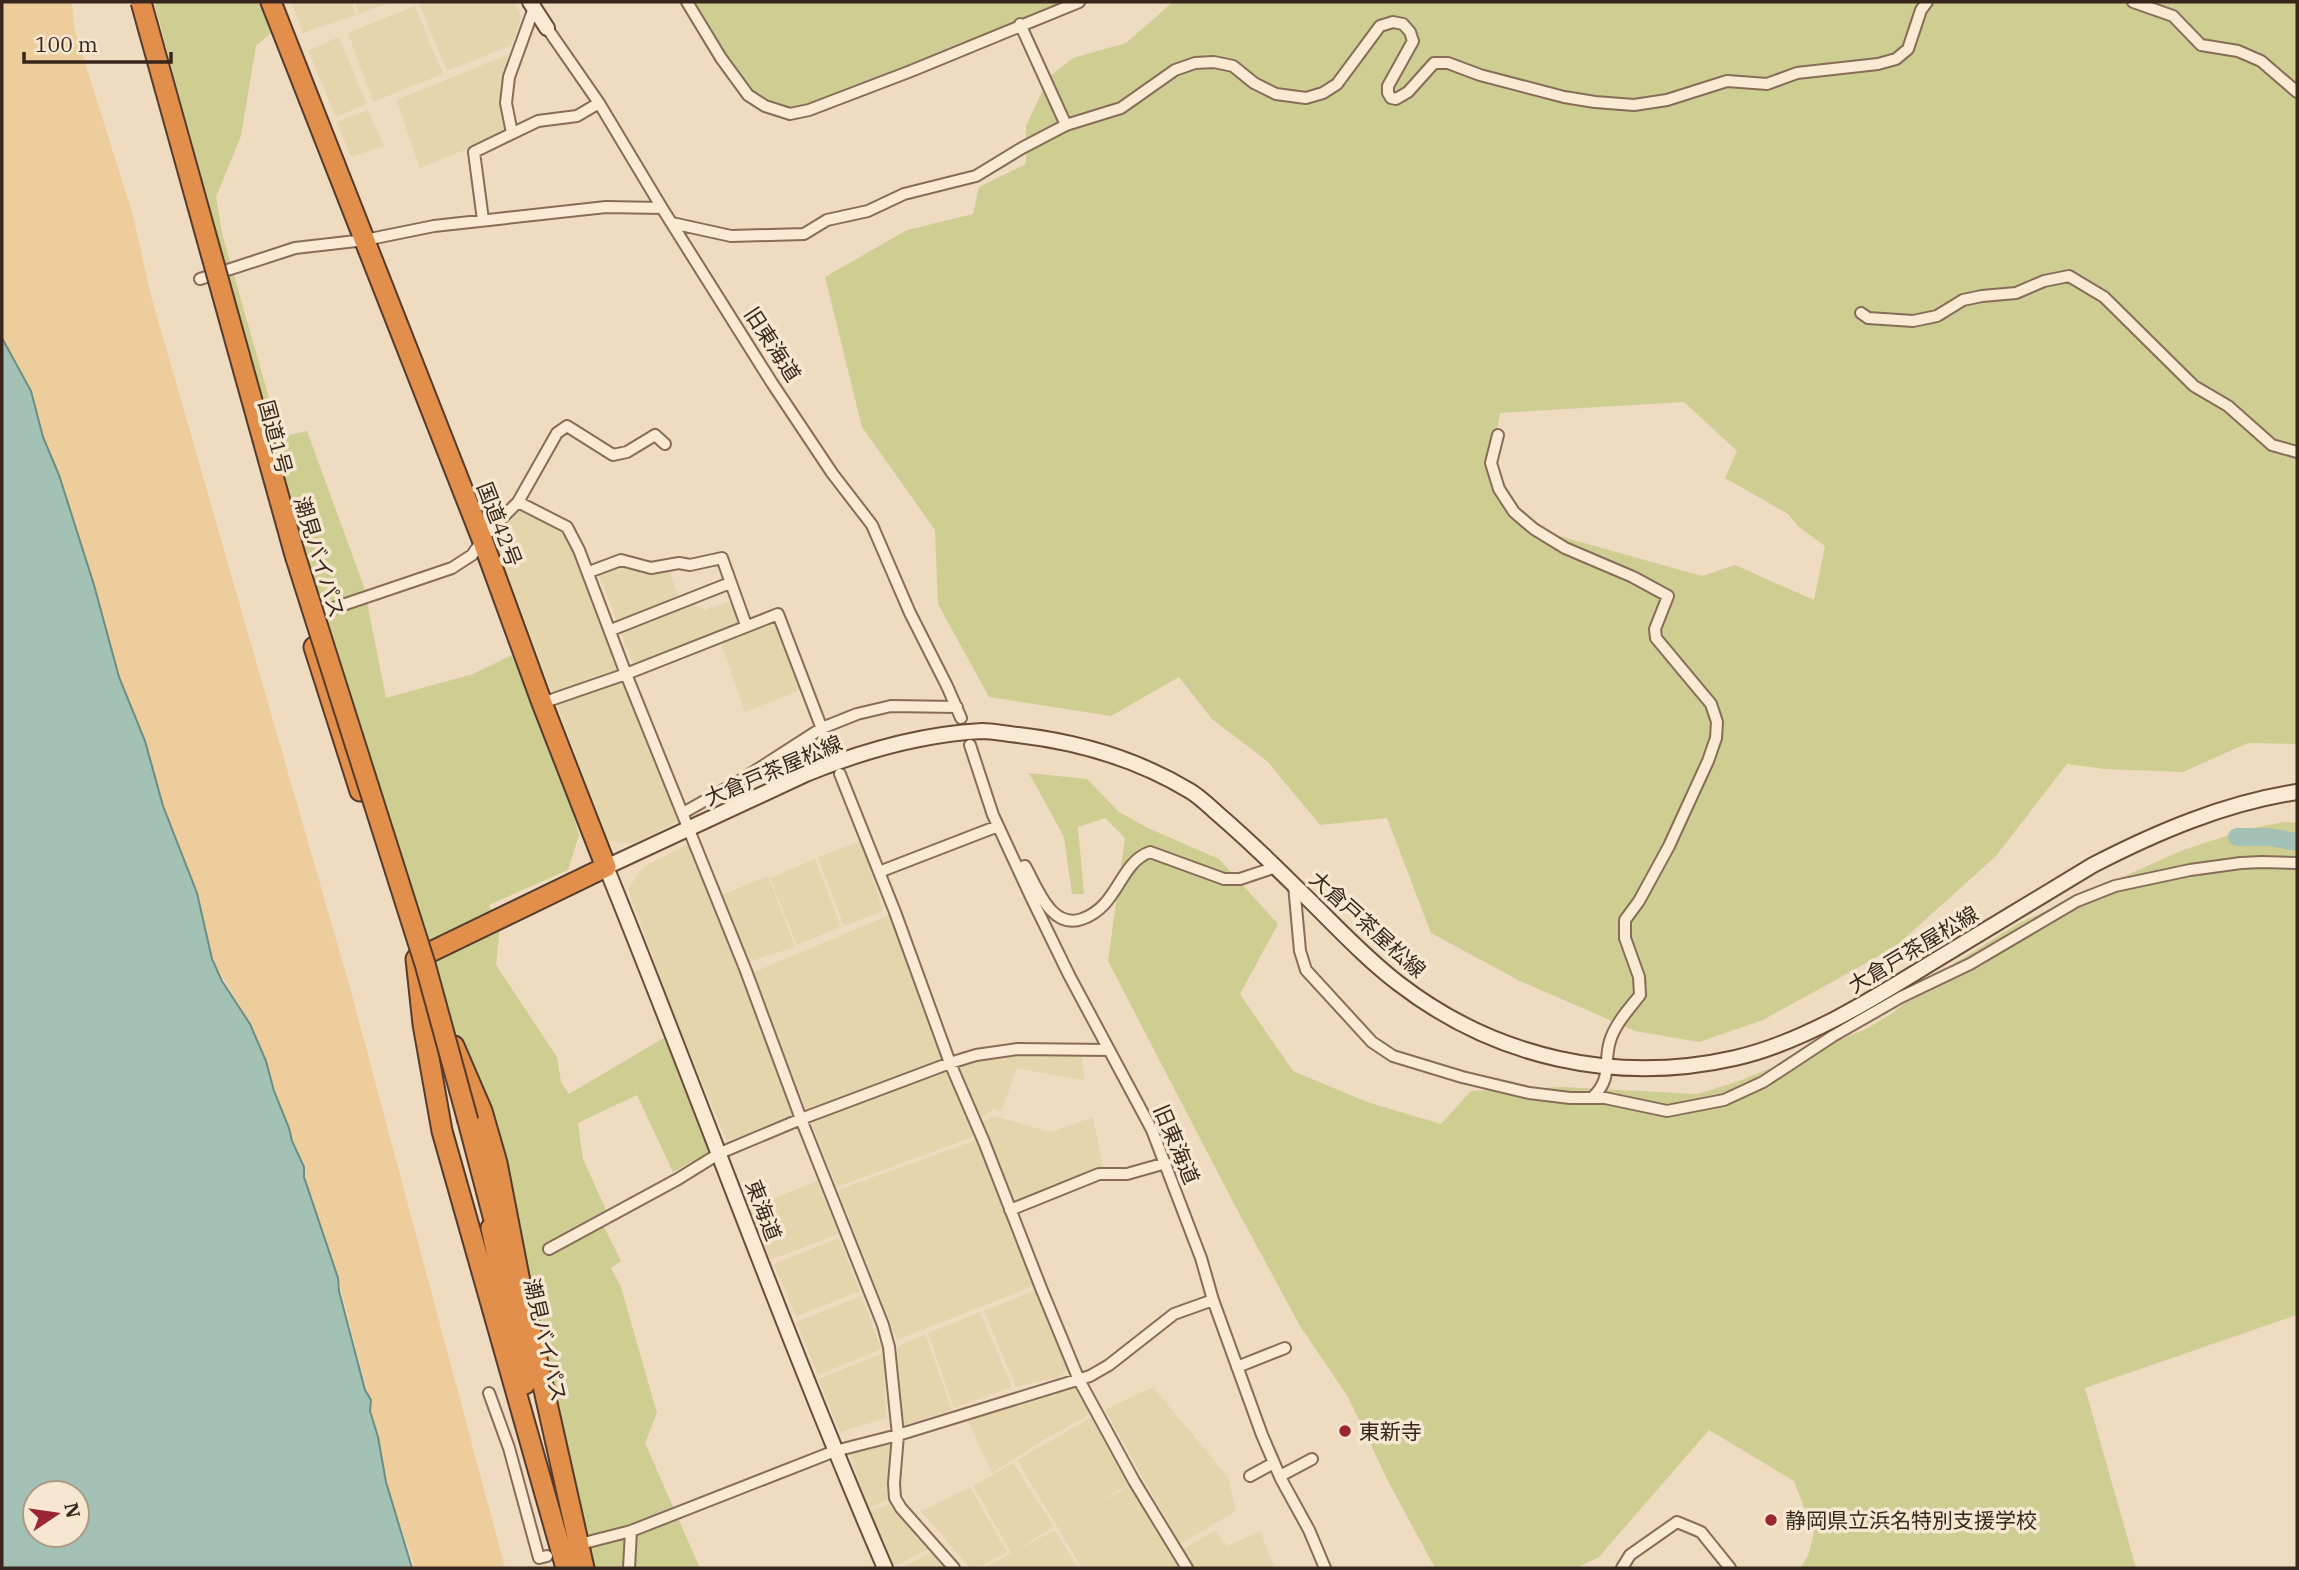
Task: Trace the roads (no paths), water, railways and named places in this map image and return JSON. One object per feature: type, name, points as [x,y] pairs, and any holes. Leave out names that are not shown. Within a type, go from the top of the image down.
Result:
[{"type":"highway","name":"国道1号","points":[[135,2],[205,278],[279,532],[416,959]]},
{"type":"highway","name":"潮見バイパス","points":[[141,2],[291,542],[425,964],[499,1236],[545,1442],[578,1568]]},
{"type":"highway","name":"国道42号","points":[[271,2],[482,539],[606,867]]},
{"type":"highway","points":[[416,959],[606,867]]},
{"type":"highway","points":[[416,959],[423,1024],[442,1131],[566,1568]]},
{"type":"highway","points":[[416,959],[482,1111],[497,1163],[522,1292],[584,1568]]},
{"type":"highway","name":"潮見バイパス","points":[[468,1121],[566,1568]]},
{"type":"street","points":[[687,2],[721,58],[748,95],[765,106],[790,114],[809,110],[886,81],[1079,2]]},
{"type":"street","points":[[672,223],[731,236],[804,234],[827,220],[868,211],[904,194],[976,176],[1012,153],[1066,125],[1121,108],[1175,71],[1195,62],[1233,66],[1254,83],[1276,94],[1306,98],[1323,93],[1337,83],[1380,26],[1393,22],[1403,24],[1413,41],[1388,86],[1391,98],[1396,99],[1408,92],[1434,63],[1448,63],[1480,75],[1564,97],[1634,105],[1667,100],[1727,81],[1767,84],[1797,73],[1878,64],[1896,58],[1908,49],[1921,9],[1927,2]]},
{"type":"street","points":[[2133,2],[2174,16],[2201,45],[2238,51],[2260,61],[2297,92]]},
{"type":"street","points":[[512,133],[506,103],[509,77],[532,5]]},
{"type":"street","name":"旧東海道","points":[[532,5],[599,103],[772,383],[832,472],[872,525],[910,613],[959,712],[891,706],[857,714],[822,728]]},
{"type":"street","points":[[1020,24],[1066,125]]},
{"type":"street","points":[[483,220],[474,152],[538,121],[577,116],[599,103]]},
{"type":"street","points":[[205,278],[295,248],[365,240],[434,226],[606,207],[662,208]]},
{"type":"street","points":[[1861,313],[1868,318],[1913,321],[1937,316],[1963,300],[2016,293],[2044,281],[2069,276],[2104,297],[2194,386],[2228,406],[2272,445],[2297,452]]},
{"type":"street","points":[[325,611],[452,568],[472,555],[482,539],[518,502],[557,433],[568,426],[613,455],[627,453],[655,435],[666,444]]},
{"type":"street","points":[[1498,435],[1490,463],[1499,489],[1514,512],[1565,548],[1668,596],[1655,629],[1656,638],[1711,704],[1717,722],[1716,738],[1708,761],[1669,846],[1639,901],[1625,920],[1625,938],[1639,977],[1640,995],[1618,1023],[1609,1042],[1603,1085],[1593,1097]]},
{"type":"street","points":[[518,502],[567,527],[589,572],[626,674],[746,971],[800,1119],[883,1325],[889,1347],[898,1435],[895,1498],[954,1568]]},
{"type":"street","points":[[589,572],[621,560],[651,568],[679,563],[690,565],[722,558],[746,625]]},
{"type":"street","points":[[611,630],[730,583]]},
{"type":"street","points":[[542,703],[626,674],[778,614],[830,750]]},
{"type":"street","points":[[683,813],[741,780],[822,728]]},
{"type":"street","name":"大倉戸茶屋松線","points":[[606,867],[828,765],[932,737],[984,731],[1054,739],[1123,758],[1192,792],[1276,867],[1398,984],[1444,1014],[1504,1043],[1569,1063],[1629,1069],[1677,1068],[1737,1058],[1853,1011],[2093,865],[2133,844],[2224,809],[2297,793]]},
{"type":"street","name":"旧東海道","points":[[970,745],[998,826],[1069,975],[1152,1130],[1274,1463],[1309,1530],[1325,1568]]},
{"type":"street","points":[[840,774],[895,912],[950,1063],[1079,1380],[1134,1481],[1187,1568]]},
{"type":"street","points":[[879,872],[998,826]]},
{"type":"street","points":[[1018,868],[1025,866],[1050,910],[1063,921],[1076,921],[1090,916],[1108,902],[1132,864],[1139,856],[1150,852],[1224,879],[1240,879],[1276,867]]},
{"type":"street","points":[[1294,885],[1300,951],[1306,971],[1373,1042],[1393,1056],[1462,1077],[1529,1093],[1570,1098],[1593,1097],[1667,1111],[1724,1100],[1762,1082],[1901,997],[1995,950],[2026,929],[2115,886],[2190,870],[2262,862],[2297,863]]},
{"type":"street","name":"東海道","points":[[606,867],[835,1451],[885,1568]]},
{"type":"street","points":[[549,1249],[678,1179],[720,1153],[800,1119],[950,1063],[976,1055],[1018,1049],[1109,1050]]},
{"type":"street","points":[[1010,1210],[1099,1174],[1127,1174],[1166,1163]]},
{"type":"street","points":[[588,1542],[631,1531],[835,1451],[898,1435],[1090,1376],[1174,1314],[1213,1300]]},
{"type":"street","points":[[1237,1367],[1285,1348]]},
{"type":"street","points":[[489,1393],[509,1448],[542,1561]]},
{"type":"street","points":[[1280,1476],[1312,1459]]},
{"type":"street","points":[[1250,1476],[1274,1463]]},
{"type":"street","points":[[1622,1568],[1630,1555],[1677,1522],[1701,1532],[1730,1568]]},
{"type":"street","points":[[629,1568],[631,1531]]},
{"type":"waterway","points":[[2237,837],[2269,837],[2297,842]]},
{"type":"place","name":"東新寺","points":[[1345,1431]]},
{"type":"place","name":"静岡県立浜名特別支援学校","points":[[1771,1520]]}]
